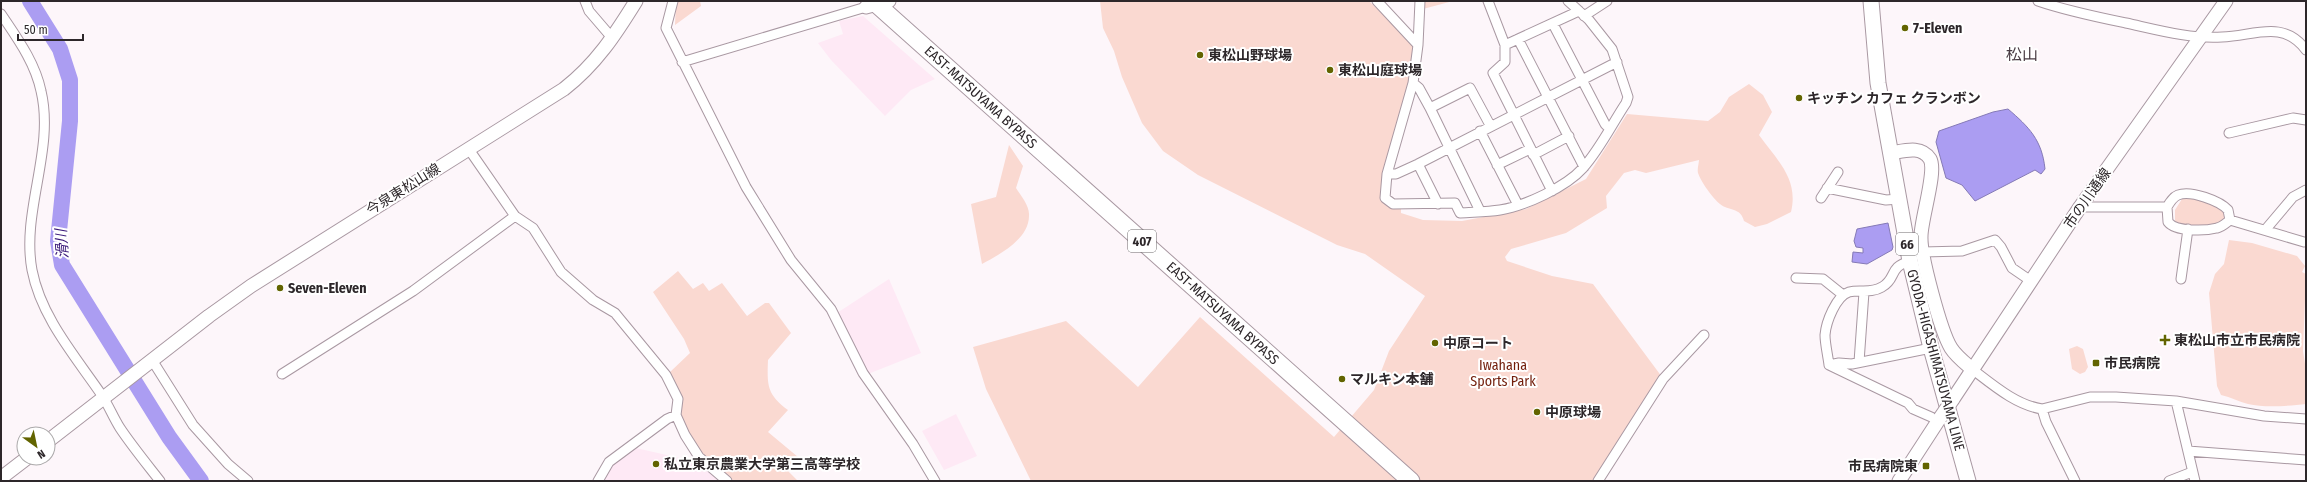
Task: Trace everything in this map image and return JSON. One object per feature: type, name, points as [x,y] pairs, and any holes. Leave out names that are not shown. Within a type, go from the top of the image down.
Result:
[{"type":"highway","name":"EAST-MATSUYAMA BYPASS","points":[[873,3],[1395,481]]},
{"type":"highway","name":"EAST-MATSUYAMA BYPASS","points":[[873,3],[1411,481]]},
{"type":"main road","name":"GYODA-HIGASHIMATSUYAMA LINE","points":[[1871,1],[1878,84],[1910,261],[1931,348],[1968,481]]},
{"type":"street","points":[[585,1],[589,11],[613,39]]},
{"type":"street","name":"今泉東松山線","points":[[106,396],[251,286],[468,148],[564,89],[596,61],[613,39],[636,1]]},
{"type":"street","points":[[673,1],[666,28],[746,187],[791,260],[831,310],[863,373],[913,444],[935,481]]},
{"type":"street","points":[[1377,1],[1418,45]]},
{"type":"street","points":[[1420,1],[1418,45],[1412,83],[1387,174],[1385,198],[1393,204],[1455,204],[1460,213],[1500,210],[1518,205],[1552,191],[1573,178],[1584,167],[1610,129],[1628,97],[1612,49],[1582,13],[1568,1]]},
{"type":"street","points":[[1488,1],[1505,45],[1505,62],[1493,73],[1514,113],[1531,152],[1552,191]]},
{"type":"street","points":[[1505,45],[1607,1]]},
{"type":"street","points":[[2038,1],[2099,18],[2200,37],[2223,37],[2273,31],[2294,37],[2306,50]]},
{"type":"street","name":"市の川通線","points":[[1939,419],[2080,207],[2226,1]]},
{"type":"street","points":[[682,62],[873,3]]},
{"type":"street","points":[[1,14],[33,65],[42,91],[44,119],[29,248],[33,272],[40,297],[51,320],[106,396],[120,428],[160,481]]},
{"type":"street","points":[[1553,24],[1581,79],[1610,129]]},
{"type":"street","points":[[1518,39],[1584,167]]},
{"type":"street","points":[[1387,174],[1396,174],[1418,164],[1490,125],[1617,62]]},
{"type":"street","points":[[1412,83],[1419,88],[1430,108],[1480,212]]},
{"type":"street","points":[[1430,108],[1470,88],[1490,125]]},
{"type":"street","points":[[2229,133],[2293,118],[2306,120]]},
{"type":"street","points":[[1480,131],[1518,205]]},
{"type":"street","points":[[1497,165],[1569,136]]},
{"type":"street","points":[[468,148],[514,216],[533,228],[561,272],[593,300],[615,313],[661,369],[678,399],[676,415],[685,435],[700,457],[727,481]]},
{"type":"street","points":[[1890,153],[1920,151],[1926,154],[1933,166],[1921,236],[1922,252],[1948,342],[1957,356],[1972,369],[2024,404],[2042,409],[2090,397],[2176,401],[2264,416],[2306,419]]},
{"type":"street","points":[[1418,164],[1438,204]]},
{"type":"street","points":[[1821,198],[1838,172]]},
{"type":"street","points":[[1827,188],[1886,200],[1899,200]]},
{"type":"street","points":[[2266,229],[2293,196],[2306,190]]},
{"type":"street","points":[[2230,220],[2228,210],[2215,199],[2183,194],[2173,199],[2167,207],[2166,217],[2171,225],[2188,229],[2217,228],[2230,220],[2305,241]]},
{"type":"street","points":[[2080,207],[2167,207]]},
{"type":"street","points":[[282,374],[413,291],[514,216]]},
{"type":"street","points":[[2182,279],[2188,229]]},
{"type":"street","points":[[1922,252],[1962,251],[1995,240],[2001,247],[2012,268],[2031,281]]},
{"type":"street","points":[[1829,366],[1825,335],[1827,326],[1843,295],[1850,292],[1874,291],[1885,285],[1896,267],[1910,261]]},
{"type":"street","points":[[1796,278],[1823,279],[1843,295]]},
{"type":"street","points":[[1859,362],[1864,292]]},
{"type":"street","points":[[1598,481],[1663,379],[1704,335]]},
{"type":"street","points":[[1829,366],[1839,363],[1859,362],[1931,348]]},
{"type":"street","points":[[152,360],[193,425],[228,464],[248,481]]},
{"type":"street","points":[[1829,366],[1908,403],[1913,409],[1939,419],[1899,481]]},
{"type":"street","points":[[56,435],[106,396]]},
{"type":"street","points":[[2169,481],[2194,477],[2176,401]]},
{"type":"street","points":[[2042,409],[2046,422],[2075,481]]},
{"type":"street","points":[[598,481],[609,462],[667,419],[676,415]]},
{"type":"street","points":[[2188,452],[2306,460]]},
{"type":"street","points":[[1,478],[17,466]]},
{"type":"shaded area","points":[[863,16],[935,79],[911,90],[885,116],[831,60],[818,43],[843,34],[839,21]]},
{"type":"shaded area","points":[[2008,109],[2028,128],[2038,142],[2045,169],[2041,174],[2035,170],[1975,201],[1962,185],[1946,178],[1936,142],[1939,131],[1993,112]]},
{"type":"shaded area","points":[[1888,223],[1893,247],[1892,250],[1867,264],[1852,262],[1853,252],[1863,253],[1863,248],[1856,247],[1854,241],[1857,229]]},
{"type":"shaded area","points":[[889,279],[921,353],[868,374],[837,313]]},
{"type":"shaded area","points":[[956,414],[977,456],[944,470],[922,431]]},
{"type":"shaded area","name":"私立東京農業大学第三高等学校","points":[[636,448],[697,462],[719,481],[601,481],[611,465]]},
{"type":"green space","points":[[676,1],[700,1],[701,6],[675,25]]},
{"type":"green space","name":"Iwahana Sports Park","points":[[1100,1],[1369,1],[1416,47],[1382,198],[1401,206],[1401,213],[1423,220],[1462,221],[1526,209],[1586,179],[1627,114],[1708,121],[1720,112],[1729,97],[1749,84],[1763,95],[1772,112],[1759,135],[1785,170],[1792,190],[1793,200],[1791,212],[1767,224],[1755,227],[1744,221],[1743,217],[1739,213],[1721,205],[1709,192],[1698,173],[1699,160],[1646,173],[1635,170],[1624,173],[1606,196],[1607,208],[1566,233],[1511,249],[1505,257],[1507,261],[1552,276],[1593,284],[1662,377],[1592,481],[1031,481],[986,389],[973,347],[1066,321],[1138,387],[1200,317],[1334,437],[1374,390],[1389,351],[1425,296],[1365,254],[1337,245],[1198,175],[1163,151],[1142,123],[1122,77],[1114,51],[1103,28]]},
{"type":"green space","points":[[1423,1],[1453,1],[1423,9]]},
{"type":"green space","points":[[1009,145],[1023,166],[1016,188],[1025,201],[1029,212],[1028,224],[1019,239],[997,256],[982,264],[971,204],[996,197]]},
{"type":"green space","points":[[2187,197],[2205,200],[2216,204],[2220,207],[2226,218],[2218,225],[2180,225],[2175,221],[2175,210],[2182,199]]},
{"type":"green space","points":[[2229,240],[2252,243],[2297,256],[2305,266],[2302,272],[2306,274],[2303,351],[2306,370],[2306,404],[2262,406],[2245,403],[2221,395],[2217,386],[2209,293],[2215,274],[2224,264]]},
{"type":"green space","points":[[678,271],[693,289],[703,283],[709,291],[722,283],[747,316],[765,303],[769,303],[791,333],[768,360],[768,383],[772,394],[788,410],[768,432],[798,457],[788,471],[798,481],[734,481],[701,453],[681,420],[682,398],[669,373],[690,353],[684,339],[653,292]]},
{"type":"green space","points":[[2077,346],[2083,349],[2088,367],[2085,372],[2080,374],[2072,369],[2069,349]]},
{"type":"waterway","name":"滑川","points":[[30,1],[60,49],[70,80],[70,121],[58,241],[62,265],[169,437],[201,481]]},
{"type":"place","name":"7-Eleven","points":[[1905,28]]},
{"type":"place","name":"東松山野球場","points":[[1200,55]]},
{"type":"place","name":"東松山庭球場","points":[[1330,70]]},
{"type":"place","name":"キッチン カフェ クランボン","points":[[1799,98]]},
{"type":"place","name":"Seven-Eleven","points":[[280,288]]},
{"type":"place","name":"東松山市立市民病院","points":[[2165,340]]},
{"type":"place","name":"中原コート","points":[[1435,343]]},
{"type":"place","name":"市民病院","points":[[2096,363]]},
{"type":"place","name":"マルキン本舗","points":[[1342,379]]},
{"type":"place","name":"中原球場","points":[[1537,412]]},
{"type":"place","name":"私立東京農業大学第三高等学校","points":[[656,464]]},
{"type":"place","name":"市民病院東","points":[[1926,466]]},
{"type":"district","name":"松山","points":[[2022,54]]}]
